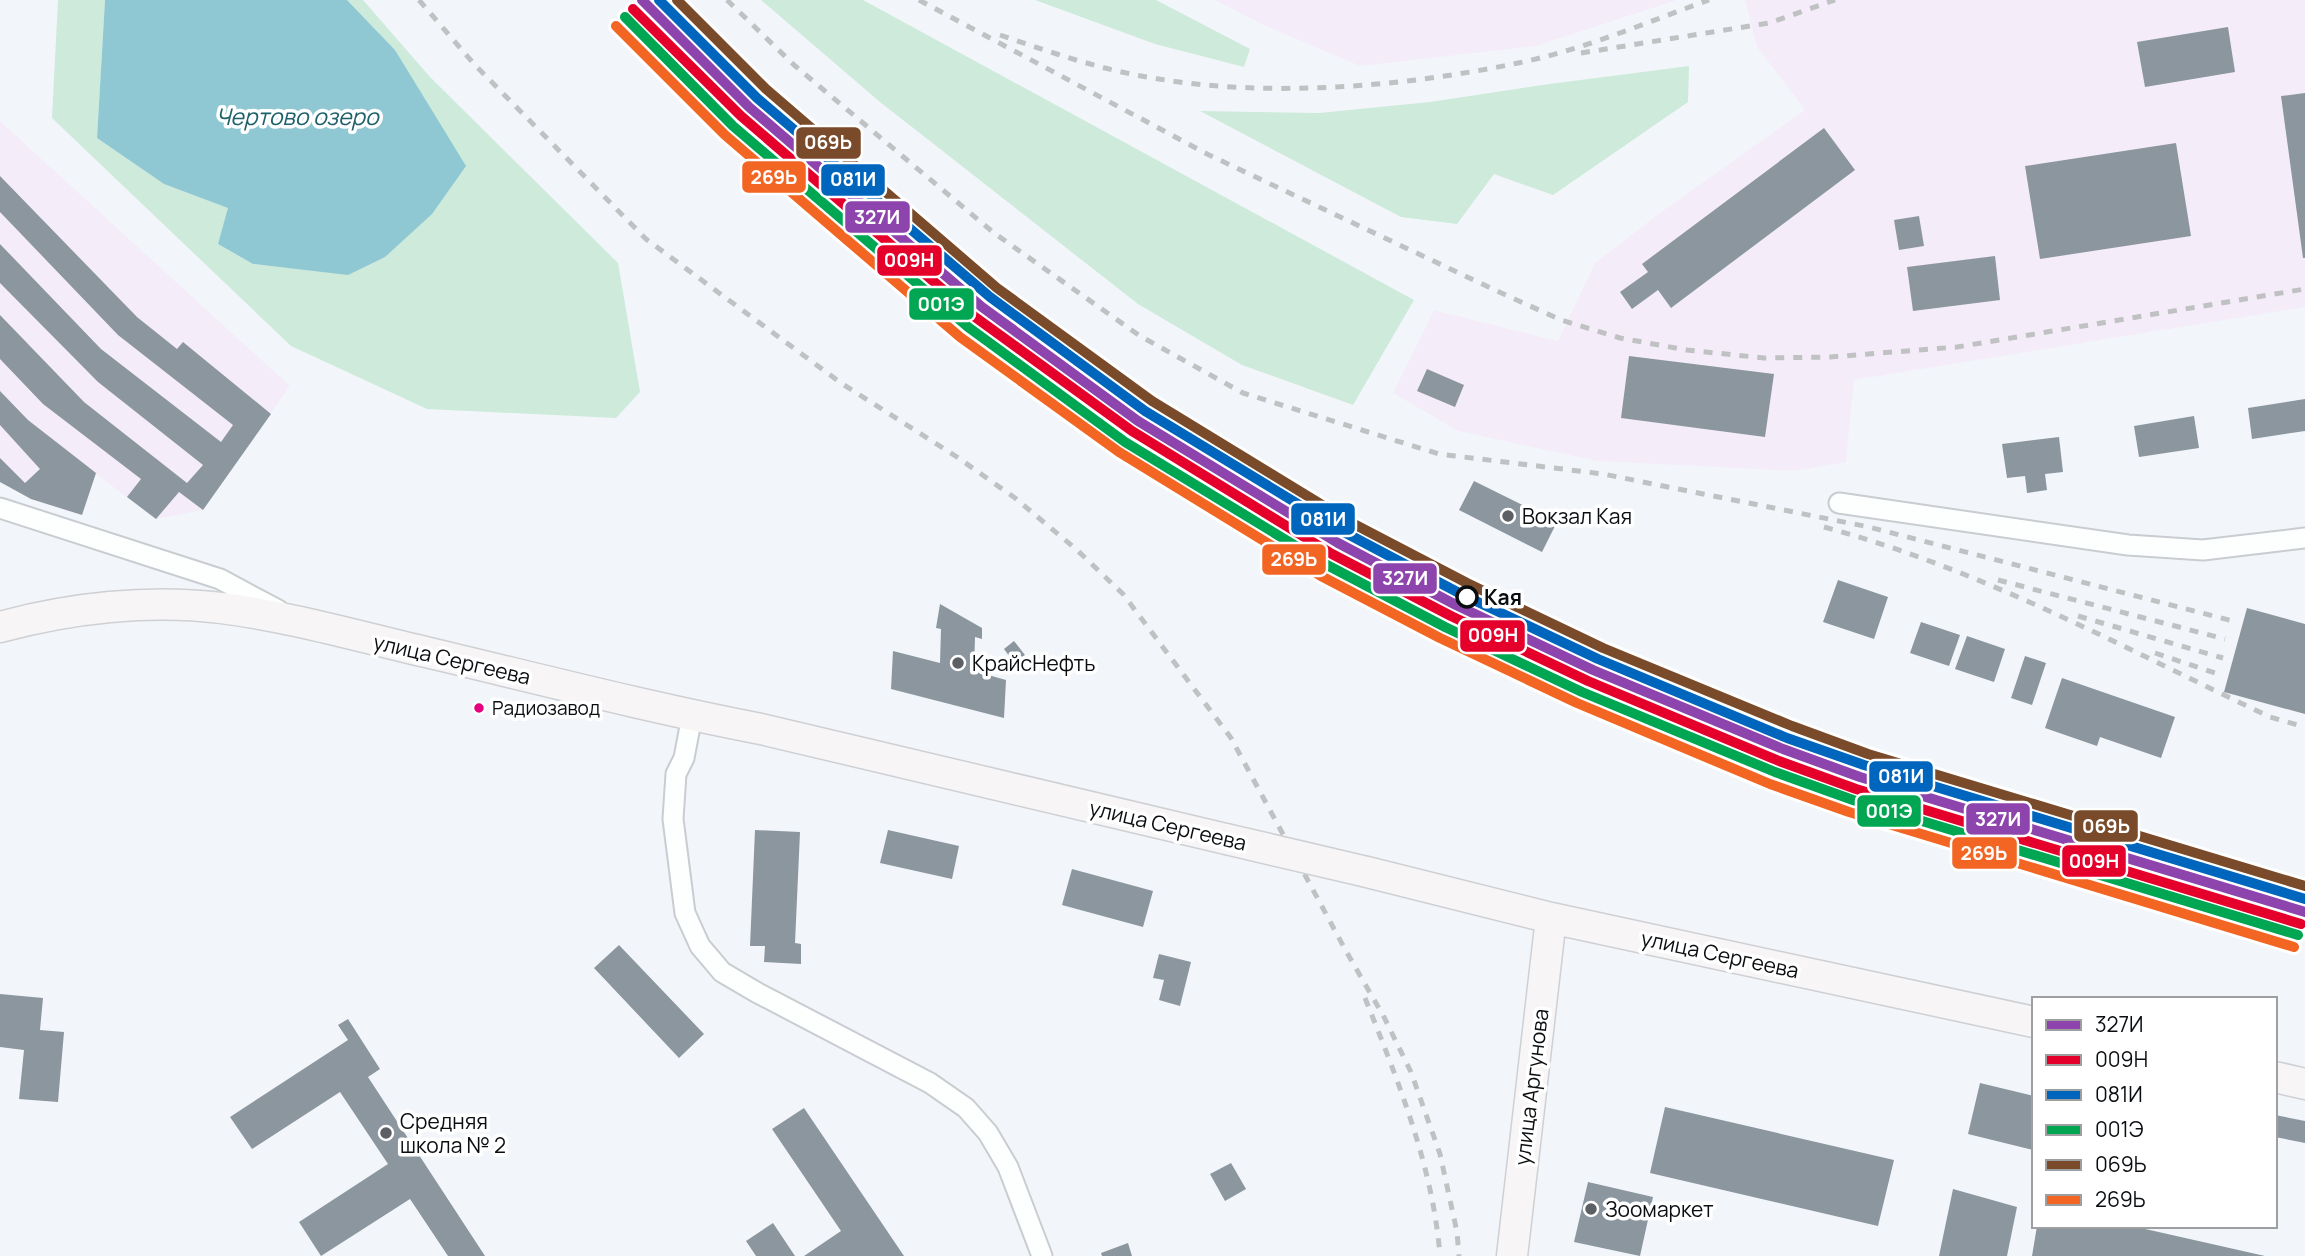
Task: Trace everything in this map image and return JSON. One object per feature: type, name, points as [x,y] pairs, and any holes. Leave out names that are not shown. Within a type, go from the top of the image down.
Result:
[{"type":"main road","name":"улица Сергеева","points":[[0,627],[78,612],[166,605],[221,608],[304,623],[1367,872],[1551,918],[2032,1022]]},
{"type":"main road","name":"улица Аргунова","points":[[1512,1256],[1551,918]]},
{"type":"main road","points":[[2277,1077],[2305,1084]]},
{"type":"street","points":[[1839,503],[2127,545],[2203,550],[2305,538]]},
{"type":"street","points":[[0,508],[220,579],[304,623]]},
{"type":"street","points":[[692,716],[684,758],[676,774],[673,819],[685,913],[700,946],[722,972],[930,1083],[966,1108],[988,1133],[1008,1167],[1042,1256]]},
{"type":"shaded area","points":[[1215,0],[1677,0],[1536,46],[1360,66],[1261,24]]},
{"type":"shaded area","points":[[1745,0],[2305,0],[2305,307],[1854,380],[1846,462],[1793,471],[1597,461],[1458,431],[1393,393],[1434,310],[1558,341],[1595,263],[1661,212],[1805,110],[1757,47]]},
{"type":"shaded area","points":[[0,121],[290,386],[203,510],[156,519],[96,474],[82,515],[31,499],[0,482]]},
{"type":"green space","points":[[58,0],[105,0],[97,138],[164,184],[229,208],[218,244],[253,264],[348,274],[427,105],[395,50],[347,0],[363,0],[430,77],[618,263],[640,392],[616,418],[427,409],[291,346],[52,118]]},
{"type":"green space","points":[[761,0],[863,0],[1414,300],[1353,405],[1242,365],[1138,304],[880,102]]},
{"type":"green space","points":[[1035,0],[1156,0],[1250,49],[1244,67],[1155,44]]},
{"type":"green space","points":[[1689,66],[1688,102],[1553,195],[1494,174],[1457,224],[1401,217],[1200,111],[1319,113],[1430,102]]},
{"type":"water","name":"Чертово озеро","points":[[105,0],[347,0],[395,50],[466,166],[432,214],[385,257],[348,275],[253,264],[218,244],[228,208],[164,184],[97,138]]},
{"type":"building","points":[[2228,27],[2235,72],[2145,87],[2137,42]]},
{"type":"building","points":[[2305,93],[2305,258],[2303,258],[2281,96]]},
{"type":"building","points":[[1824,128],[1855,170],[1671,308],[1658,290],[1632,309],[1620,292],[1648,272],[1642,264]]},
{"type":"building","points":[[2176,143],[2191,236],[2040,259],[2025,166]]},
{"type":"building","points":[[0,176],[137,317],[177,349],[183,342],[271,414],[203,510],[179,492],[156,519],[127,497],[141,479],[43,404],[0,359],[0,315],[84,402],[187,483],[203,465],[98,382],[0,283],[0,244],[101,349],[221,442],[233,425],[118,335],[0,212]]},
{"type":"building","points":[[1919,216],[1924,246],[1899,250],[1894,220]]},
{"type":"building","points":[[1995,256],[2000,300],[1913,311],[1907,267]]},
{"type":"building","points":[[1629,356],[1774,374],[1765,437],[1621,418]]},
{"type":"building","points":[[1427,369],[1464,385],[1455,407],[1417,391]]},
{"type":"building","points":[[0,391],[28,420],[96,473],[82,515],[31,499],[0,482],[0,458],[25,483],[40,469],[0,425]]},
{"type":"building","points":[[2305,399],[2305,431],[2252,439],[2248,408]]},
{"type":"building","points":[[2194,416],[2199,448],[2139,457],[2134,426]]},
{"type":"building","points":[[2059,437],[2063,472],[2045,474],[2047,490],[2027,493],[2025,476],[2007,478],[2002,444]]},
{"type":"building","name":"Вокзал Кая","points":[[1474,481],[1557,522],[1542,552],[1459,510]]},
{"type":"building","points":[[1838,580],[1888,597],[1874,639],[1823,622]]},
{"type":"building","points":[[940,604],[982,628],[982,639],[975,637],[974,671],[1006,680],[1004,718],[891,689],[893,651],[940,663],[941,629],[936,628]]},
{"type":"building","points":[[2247,608],[2305,624],[2305,714],[2224,692]]},
{"type":"building","points":[[1921,622],[1960,635],[1949,666],[1910,653]]},
{"type":"building","points":[[1967,636],[2005,649],[1994,682],[1955,669]]},
{"type":"building","points":[[1014,641],[1025,655],[1015,664],[1004,649]]},
{"type":"building","points":[[2025,656],[2046,663],[2032,705],[2011,698]]},
{"type":"building","points":[[2062,678],[2175,717],[2161,758],[2100,737],[2097,746],[2045,728]]},
{"type":"building","points":[[755,830],[800,832],[795,943],[801,944],[801,964],[764,962],[765,946],[750,946]]},
{"type":"building","points":[[888,830],[959,846],[952,879],[880,863]]},
{"type":"building","points":[[1072,869],[1153,891],[1143,927],[1062,905]]},
{"type":"building","points":[[619,945],[704,1034],[679,1058],[594,968]]},
{"type":"building","points":[[1159,954],[1191,962],[1180,1006],[1159,1000],[1164,980],[1153,978]]},
{"type":"building","points":[[0,994],[43,998],[40,1030],[64,1032],[58,1102],[19,1099],[24,1050],[0,1047]]},
{"type":"building","name":"Средняя школа № 2","points":[[348,1019],[380,1069],[368,1077],[485,1256],[448,1256],[410,1199],[321,1256],[299,1222],[388,1164],[340,1092],[252,1149],[230,1117],[348,1040],[338,1025]]},
{"type":"building","points":[[1980,1083],[2032,1096],[2032,1150],[1968,1134]]},
{"type":"building","points":[[1665,1107],[1894,1160],[1878,1226],[1650,1173]]},
{"type":"building","points":[[804,1108],[904,1256],[804,1256],[841,1231],[772,1129]]},
{"type":"building","points":[[2277,1115],[2305,1121],[2305,1143],[2277,1137]]},
{"type":"building","points":[[1231,1163],[1246,1189],[1225,1201],[1210,1174]]},
{"type":"building","points":[[1588,1182],[1653,1197],[1640,1256],[1574,1242]]},
{"type":"building","points":[[1953,1189],[2017,1207],[2007,1256],[1939,1256]]},
{"type":"building","points":[[773,1223],[795,1256],[756,1256],[746,1241]]},
{"type":"building","points":[[2037,1228],[2141,1228],[2265,1256],[2032,1256]]},
{"type":"building","points":[[1128,1243],[1132,1256],[1102,1256],[1101,1253]]},
{"type":"railway","points":[[419,0],[474,64],[646,239],[841,383],[957,457],[1015,498],[1077,550],[1123,594],[1231,738],[1384,1017],[1411,1072],[1440,1154],[1457,1232],[1459,1256]]},
{"type":"railway","points":[[727,0],[794,65],[994,233],[1140,336],[1243,393],[1439,454],[1603,474],[1869,527],[2233,621]]},
{"type":"railway","points":[[919,0],[1207,154],[1561,320],[1620,338],[1687,350],[1764,358],[1830,357],[1957,347],[2305,289]]},
{"type":"railway","points":[[1000,35],[1095,65],[1153,78],[1242,87],[1336,87],[1429,78],[1518,63],[1591,43],[1709,0]]},
{"type":"railway","points":[[1581,53],[1769,23],[1835,0]]},
{"type":"railway","points":[[1824,527],[1882,544],[1996,587],[2270,717],[2305,727]]},
{"type":"railway","points":[[1998,580],[2225,639]]},
{"type":"railway","points":[[2078,616],[2223,658]]},
{"type":"railway","points":[[2155,653],[2218,674]]},
{"type":"railway","points":[[1365,998],[1401,1092],[1422,1157],[1430,1189],[1440,1256]]},
{"type":"transit line","name":"327И","points":[[642,0],[749,107],[982,307],[1138,421],[1338,543],[1456,605],[1593,670],[1783,749],[1860,777],[2305,912]]},
{"type":"transit line","name":"081И","points":[[659,0],[757,98],[990,297],[1145,411],[1344,532],[1461,594],[1598,659],[1787,738],[1864,765],[2305,899]]},
{"type":"transit line","name":"069Ь","points":[[677,0],[766,89],[997,288],[1152,401],[1350,522],[1467,583],[1603,648],[1792,726],[1868,754],[2305,886]]},
{"type":"transit line","name":"009Н","points":[[633,9],[741,116],[975,317],[1132,431],[1332,554],[1451,616],[1588,681],[1779,761],[1856,789],[2301,924]]},
{"type":"transit line","name":"001Э","points":[[625,17],[733,126],[968,327],[1125,442],[1327,565],[1445,627],[1582,692],[1775,772],[1853,800],[2298,935]]},
{"type":"transit line","name":"269Ь","points":[[616,26],[725,135],[960,337],[1119,452],[1321,576],[1440,638],[1577,703],[1770,784],[1849,812],[2294,947]]},
{"type":"place","name":"Вокзал Кая","points":[[1508,516]]},
{"type":"place","name":"Кая","points":[[1467,597]]},
{"type":"place","name":"КрайсНефть","points":[[958,663]]},
{"type":"place","name":"Радиозавод","points":[[479,708]]},
{"type":"place","name":"Средняя школа № 2","points":[[386,1133]]},
{"type":"place","name":"Зоомаркет","points":[[1591,1209]]}]
